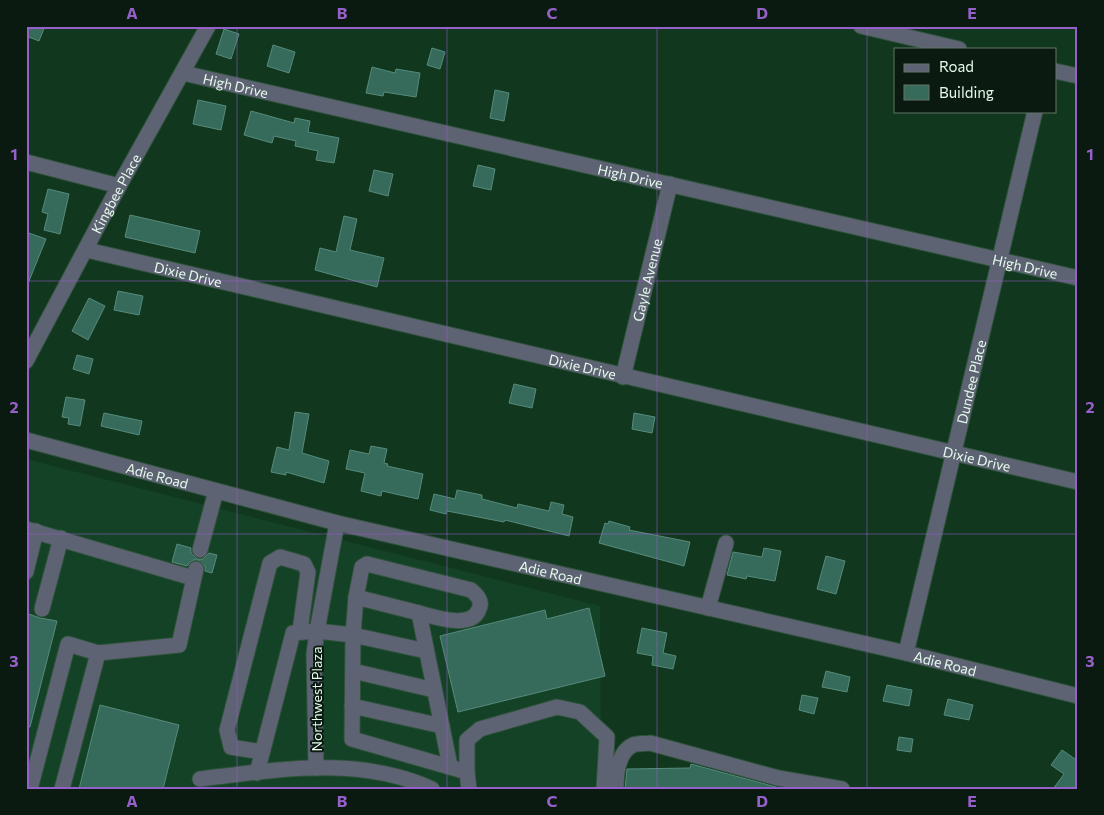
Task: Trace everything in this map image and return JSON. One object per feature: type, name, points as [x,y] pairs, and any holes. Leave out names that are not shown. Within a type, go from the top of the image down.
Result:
[{"type":"street","name":"Kingbee Place","points":[[26,361],[31,339],[86,250],[119,186],[208,26]]},
{"type":"street","points":[[860,26],[955,48]]},
{"type":"street","points":[[1056,71],[1078,76]]},
{"type":"street","name":"High Drive","points":[[183,73],[1078,278]]},
{"type":"street","name":"Dundee Place","points":[[906,653],[1035,112]]},
{"type":"street","points":[[26,162],[119,186]]},
{"type":"street","name":"Gayle Avenue","points":[[623,377],[670,184]]},
{"type":"street","name":"Dixie Drive","points":[[86,250],[1078,482]]},
{"type":"street","name":"Adie Road","points":[[26,440],[337,523],[906,653],[1078,696]]},
{"type":"street","points":[[200,550],[216,491]]},
{"type":"street","name":"Northwest Plaza","points":[[337,523],[317,631],[313,674],[316,768],[372,771],[425,787]]},
{"type":"street","points":[[26,572],[31,530],[194,573],[179,645],[98,652],[68,644],[30,789]]},
{"type":"street","points":[[42,609],[60,538]]},
{"type":"street","points":[[708,608],[726,543]]},
{"type":"street","points":[[262,752],[231,747],[227,730],[270,563],[280,557],[304,564],[308,572],[300,631]]},
{"type":"street","points":[[356,597],[454,621],[470,620],[477,615],[481,606],[478,595],[471,590],[367,564],[362,567],[356,597],[353,635],[352,739],[467,772]]},
{"type":"street","points":[[419,613],[450,766]]},
{"type":"street","points":[[257,773],[293,633],[317,631],[353,635],[426,651]]},
{"type":"street","points":[[62,789],[98,652]]},
{"type":"street","points":[[353,671],[434,690]]},
{"type":"street","points":[[352,706],[442,726]]},
{"type":"street","points":[[469,789],[467,740],[480,729],[557,707],[580,712],[607,737],[604,789]]},
{"type":"street","points":[[616,789],[616,774],[619,763],[626,751],[634,745],[650,743],[778,778],[842,789]]},
{"type":"street","points":[[200,779],[316,768]]},
{"type":"shaded area","points":[[26,459],[600,606],[601,789],[26,789]]},
{"type":"building","points":[[26,26],[45,26],[39,41],[26,36]]},
{"type":"building","points":[[224,29],[239,34],[231,59],[216,54]]},
{"type":"building","points":[[273,45],[295,52],[289,73],[267,66]]},
{"type":"building","points":[[432,48],[445,52],[440,69],[427,65]]},
{"type":"building","points":[[372,67],[395,73],[396,69],[420,73],[416,97],[384,92],[383,96],[366,93]]},
{"type":"building","points":[[495,90],[509,93],[504,121],[490,118]]},
{"type":"building","points":[[198,100],[226,106],[221,130],[193,124]]},
{"type":"building","points":[[251,111],[294,123],[295,118],[310,121],[308,132],[339,138],[334,163],[316,160],[318,151],[295,146],[296,141],[274,136],[272,143],[244,135]]},
{"type":"building","points":[[478,165],[495,169],[491,190],[473,186]]},
{"type":"building","points":[[374,170],[393,174],[388,196],[369,191]]},
{"type":"building","points":[[48,189],[69,194],[60,234],[44,230],[48,214],[42,212]]},
{"type":"building","points":[[130,215],[200,231],[195,253],[125,237]]},
{"type":"building","points":[[344,216],[357,219],[350,250],[384,258],[377,287],[315,270],[320,248],[336,252]]},
{"type":"building","points":[[26,232],[46,239],[27,286],[26,286]]},
{"type":"building","points":[[118,291],[143,296],[139,315],[114,310]]},
{"type":"building","points":[[89,298],[105,306],[88,340],[72,331]]},
{"type":"building","points":[[77,355],[93,359],[89,374],[73,369]]},
{"type":"building","points":[[514,384],[536,389],[532,408],[509,403]]},
{"type":"building","points":[[66,397],[85,400],[80,426],[68,424],[69,418],[62,417]]},
{"type":"building","points":[[295,412],[309,414],[302,453],[329,461],[324,483],[286,472],[286,475],[271,472],[277,447],[289,450]]},
{"type":"building","points":[[104,413],[142,421],[139,435],[101,426]]},
{"type":"building","points":[[634,413],[655,417],[652,433],[632,429]]},
{"type":"building","points":[[371,446],[387,449],[384,463],[388,464],[387,466],[423,474],[418,499],[382,491],[381,496],[361,491],[365,473],[346,469],[350,450],[369,454]]},
{"type":"building","points":[[457,490],[482,495],[482,499],[517,508],[518,504],[549,511],[551,502],[564,505],[562,514],[573,517],[569,536],[505,520],[504,522],[447,511],[446,514],[430,510],[434,494],[455,499]]},
{"type":"building","points":[[609,521],[630,527],[629,530],[690,542],[684,566],[599,543],[605,523],[608,524]]},
{"type":"building","points":[[177,544],[191,548],[191,553],[197,559],[203,559],[209,553],[217,555],[212,573],[205,571],[205,566],[198,560],[193,560],[187,566],[172,562]]},
{"type":"building","points":[[764,548],[781,551],[775,581],[747,576],[746,579],[727,575],[733,552],[762,557]]},
{"type":"building","points":[[826,556],[845,561],[836,594],[817,589]]},
{"type":"building","points":[[589,608],[605,676],[458,712],[440,636],[545,610],[547,619]]},
{"type":"building","points":[[26,613],[57,621],[30,727],[26,727]]},
{"type":"building","points":[[642,628],[667,633],[663,653],[676,656],[673,669],[652,665],[653,656],[637,653]]},
{"type":"building","points":[[826,671],[850,677],[847,692],[822,687]]},
{"type":"building","points":[[887,685],[912,690],[909,706],[883,701]]},
{"type":"building","points":[[802,695],[818,698],[814,714],[799,710]]},
{"type":"building","points":[[948,699],[973,705],[969,720],[944,715]]},
{"type":"building","points":[[100,705],[179,725],[163,789],[79,789]]},
{"type":"building","points":[[899,737],[913,739],[911,752],[897,750]]},
{"type":"building","points":[[1062,750],[1078,761],[1078,789],[1053,789],[1064,774],[1051,765]]},
{"type":"building","points":[[691,764],[780,789],[625,789],[627,769],[690,768]]}]
